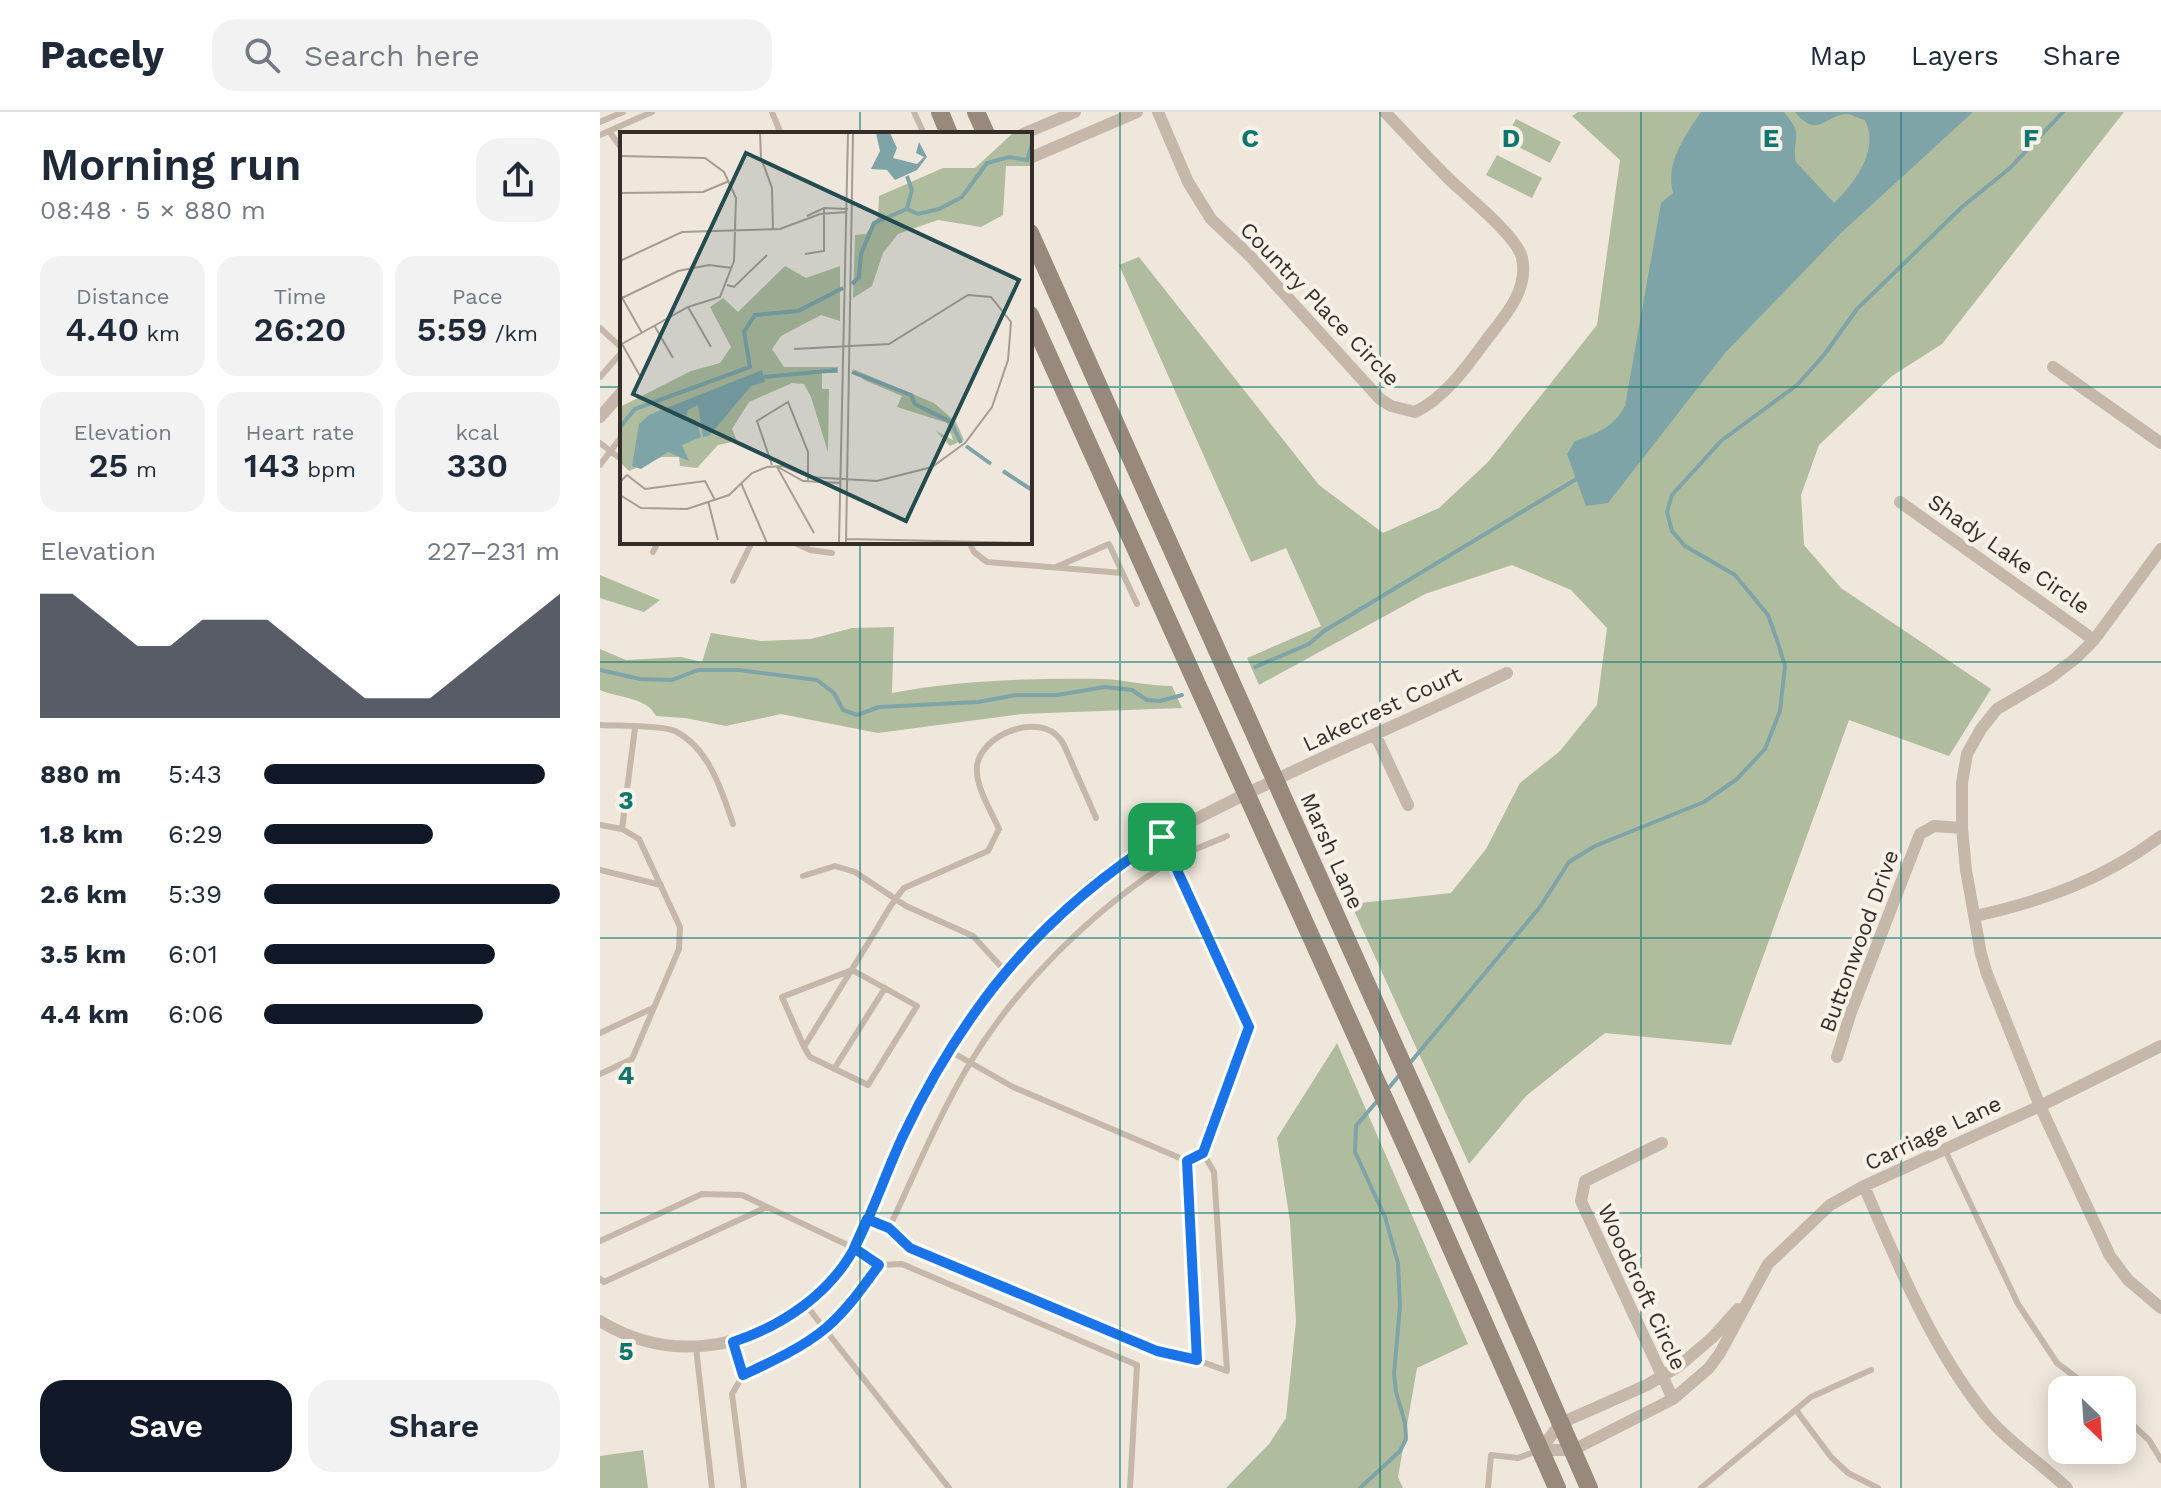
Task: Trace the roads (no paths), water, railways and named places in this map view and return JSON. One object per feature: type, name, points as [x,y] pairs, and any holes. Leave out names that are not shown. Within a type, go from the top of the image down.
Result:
[{"type":"main road","points":[[940,112],[948,132]]},
{"type":"main road","points":[[976,112],[985,132]]},
{"type":"main road","name":"Marsh Lane","points":[[1032,237],[1446,1161],[1589,1488]]},
{"type":"main road","points":[[1032,319],[1557,1488]]},
{"type":"street","points":[[1028,132],[1075,112]]},
{"type":"street","points":[[1032,157],[1137,112]]},
{"type":"street","name":"Country Place Circle","points":[[1158,112],[1188,182],[1211,219],[1249,255],[1380,399],[1391,406],[1415,412],[1442,393],[1505,315],[1518,295],[1523,275],[1522,255],[1505,232],[1445,176],[1385,112]]},
{"type":"street","points":[[2053,367],[2161,443]]},
{"type":"street","points":[[600,417],[620,394]]},
{"type":"street","name":"Shady Lake Circle","points":[[1900,502],[2094,640]]},
{"type":"street","points":[[2161,549],[2094,640],[2065,668],[2000,706],[1981,729],[1967,754],[1962,783],[1966,870],[1987,974],[2040,1106],[2110,1256],[2128,1280],[2161,1308]]},
{"type":"street","name":"Lakecrest Court","points":[[600,1321],[618,1332],[696,1348],[733,1342],[755,1334],[806,1305],[837,1273],[854,1248],[904,1133],[973,1015],[1006,972],[1070,905],[1162,837],[1274,780],[1507,673]]},
{"type":"street","points":[[1375,734],[1408,805]]},
{"type":"street","name":"Buttonwood Drive","points":[[1837,1057],[1851,1012],[1920,834],[1934,826],[1962,828]]},
{"type":"street","points":[[1975,916],[2025,905],[2086,883],[2135,856],[2161,836]]},
{"type":"street","name":"Carriage Lane","points":[[1540,1450],[1573,1450],[1673,1399],[1709,1368],[1720,1353],[1768,1264],[1830,1205],[1864,1186],[2040,1106],[2161,1046]]},
{"type":"street","name":"Woodcroft Circle","points":[[1662,1143],[1585,1181],[1581,1201],[1673,1399]]},
{"type":"street","points":[[1864,1186],[1924,1319],[1960,1380],[1987,1416],[2067,1488]]},
{"type":"street","name":"Carriage Lane","points":[[1540,1450],[1561,1423],[1679,1366],[1713,1337],[1751,1294]]},
{"type":"lane","points":[[600,122],[623,112]]},
{"type":"lane","points":[[600,135],[652,112]]},
{"type":"lane","points":[[772,112],[780,132]]},
{"type":"lane","points":[[914,112],[923,132]]},
{"type":"lane","points":[[609,131],[620,146]]},
{"type":"lane","points":[[600,328],[620,348]]},
{"type":"lane","points":[[600,377],[620,352]]},
{"type":"lane","points":[[600,465],[620,438]]},
{"type":"lane","points":[[600,443],[620,458]]},
{"type":"lane","points":[[653,552],[657,544]]},
{"type":"lane","points":[[733,581],[751,544]]},
{"type":"lane","points":[[797,544],[810,550],[832,553]]},
{"type":"lane","points":[[970,544],[974,552],[987,562],[1122,573]]},
{"type":"lane","points":[[1054,567],[1109,544],[1137,604]]},
{"type":"lane","points":[[600,725],[673,730],[695,746],[718,780],[733,824]]},
{"type":"lane","points":[[804,1047],[904,888],[988,851],[999,829],[977,778],[977,762],[986,747],[1004,733],[1027,727],[1047,728],[1060,739],[1096,818]]},
{"type":"lane","points":[[622,829],[635,728]]},
{"type":"lane","points":[[600,825],[622,829],[639,839],[680,927],[679,949],[632,1059],[600,1074]]},
{"type":"lane","points":[[889,1228],[970,1063],[1029,984],[1071,940],[1115,902],[1173,860],[1227,836]]},
{"type":"lane","points":[[950,1051],[1013,1087],[1187,1161],[1203,1153],[1249,1027],[1162,837]]},
{"type":"lane","points":[[803,876],[835,866],[855,872],[895,898],[973,936],[1006,972]]},
{"type":"lane","points":[[600,870],[661,885]]},
{"type":"lane","points":[[852,970],[917,1006],[868,1085],[810,1057],[782,997],[852,970]]},
{"type":"lane","points":[[834,1069],[885,988]]},
{"type":"lane","points":[[600,1033],[653,1008]]},
{"type":"lane","points":[[1945,1150],[2018,1304],[2057,1363],[2074,1376]]},
{"type":"lane","points":[[867,1219],[889,1228],[910,1248],[1157,1351],[1227,1371],[1214,1172],[1203,1153]]},
{"type":"lane","points":[[1187,1161],[1197,1360]]},
{"type":"lane","points":[[600,1241],[702,1194],[742,1195],[854,1248],[879,1265],[902,1264],[1137,1365],[1130,1488]]},
{"type":"lane","points":[[600,1279],[604,1282],[767,1207]]},
{"type":"lane","points":[[744,1488],[732,1394],[743,1375],[780,1358],[825,1329],[854,1299],[879,1265]]},
{"type":"lane","points":[[806,1305],[949,1488]]},
{"type":"lane","points":[[733,1342],[743,1375]]},
{"type":"lane","points":[[696,1348],[712,1488]]},
{"type":"lane","points":[[1701,1488],[1811,1397],[1871,1370]]},
{"type":"lane","points":[[1796,1410],[1831,1457],[1848,1473],[1878,1488]]},
{"type":"lane","points":[[2136,1428],[2149,1440],[2161,1460]]},
{"type":"lane","points":[[1488,1488],[1491,1455],[1518,1458],[1540,1450]]},
{"type":"water","points":[[1701,112],[1784,112],[1796,132],[1796,162],[1834,203],[1863,166],[1869,143],[1865,120],[1846,114],[1816,125],[1803,120],[1795,112],[1973,112],[1841,233],[1725,353],[1608,503],[1586,506],[1567,454],[1575,441],[1610,424],[1625,406],[1661,203],[1673,193],[1674,161]]},
{"type":"waterway","points":[[1410,1063],[1540,907],[1569,862],[1595,846],[1704,802],[1737,779],[1765,749],[1780,711],[1785,666],[1768,615],[1735,575],[1685,546],[1672,531],[1667,512],[1672,495],[1721,441],[1797,385],[1824,355],[1857,309],[1962,207],[2010,168],[2063,112]]},
{"type":"waterway","points":[[1255,667],[1309,644],[1324,631],[1580,477]]},
{"type":"waterway","points":[[600,670],[640,679],[672,680],[698,670],[739,670],[817,680],[834,693],[843,710],[857,715],[879,707],[978,702],[1016,695],[1057,695],[1105,687],[1132,690],[1147,700],[1160,701],[1182,695]]},
{"type":"waterway","points":[[1387,1090],[1402,1072]]},
{"type":"waterway","points":[[1360,1488],[1400,1451],[1406,1439],[1394,1374],[1400,1306],[1398,1263],[1385,1217],[1355,1152],[1356,1126],[1378,1100]]}]
